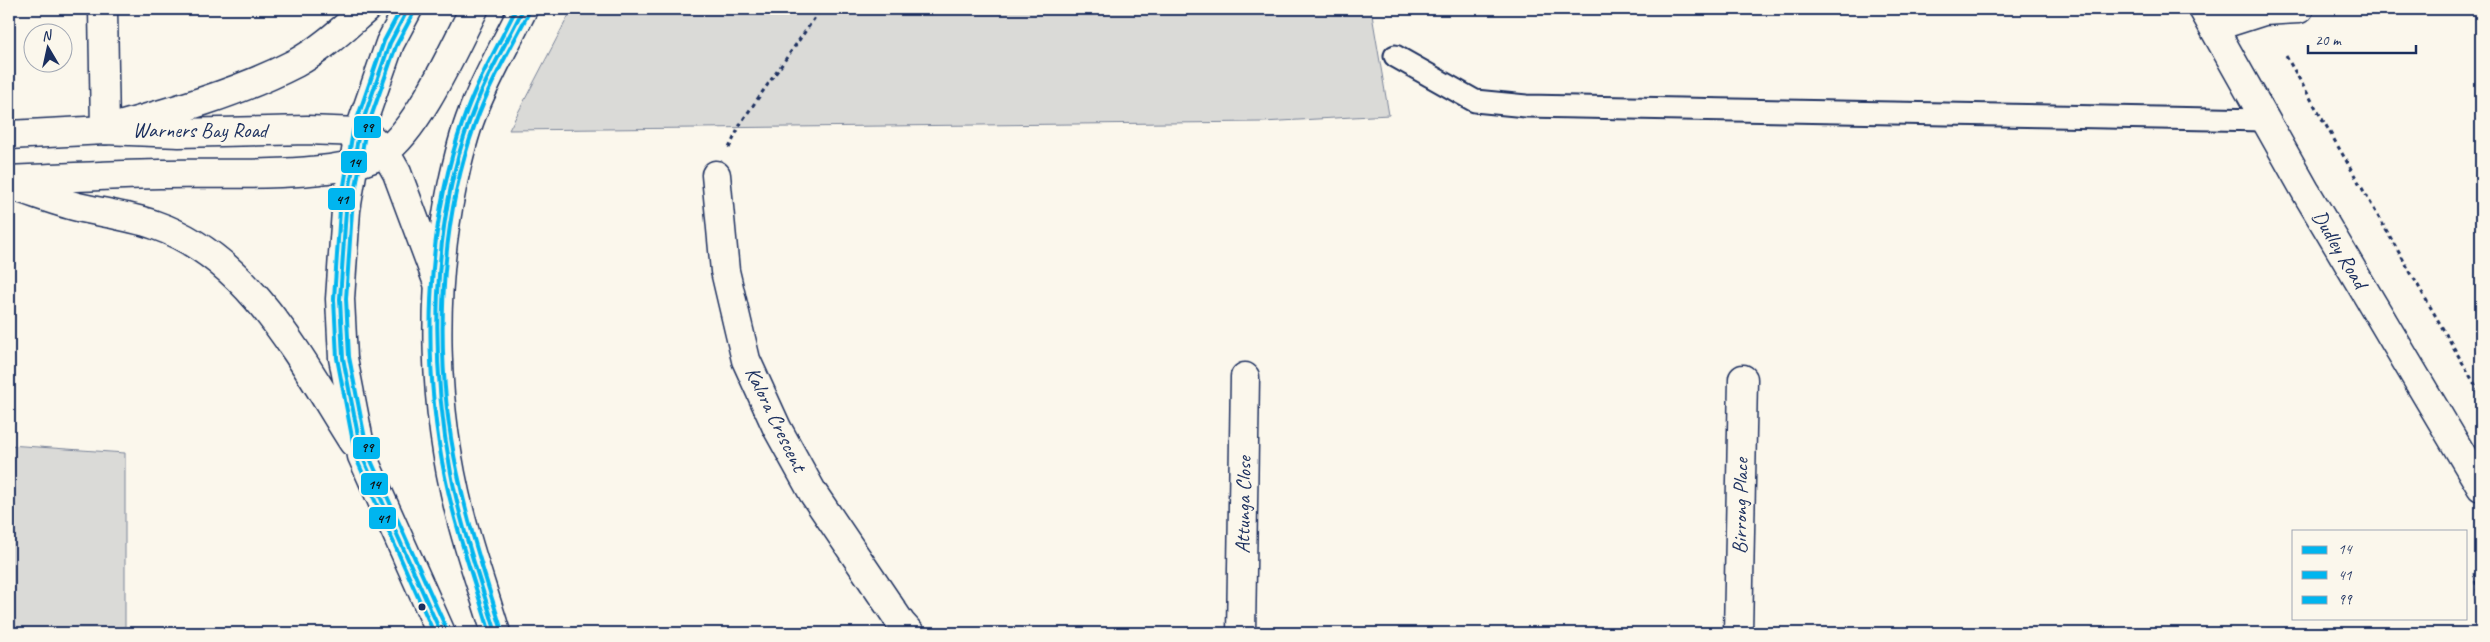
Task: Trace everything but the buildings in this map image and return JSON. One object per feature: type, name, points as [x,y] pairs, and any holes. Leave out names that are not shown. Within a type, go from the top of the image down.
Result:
[{"type":"main road","points":[[103,9],[105,130],[197,104],[297,62],[343,29],[366,9]]},
{"type":"main road","points":[[362,456],[343,358],[340,299],[346,210],[359,132],[390,43],[408,9]]},
{"type":"main road","name":"Warners Bay Road","points":[[9,180],[161,174],[293,172],[369,160],[385,152],[402,136],[414,118],[474,9]]},
{"type":"main road","points":[[496,633],[460,513],[444,430],[437,345],[438,283],[445,221],[456,169],[472,115],[523,9]]},
{"type":"main road","points":[[2208,18],[2298,9]]},
{"type":"main road","name":"Dudley Road","points":[[2208,18],[2265,120],[2481,487]]},
{"type":"main road","name":"Warners Bay Road","points":[[9,135],[105,130],[179,133],[307,130],[359,132]]},
{"type":"main road","points":[[359,132],[373,140],[385,152],[397,173],[438,283]]},
{"type":"main road","name":"Kalora Crescent","points":[[716,175],[725,271],[746,360],[777,428],[813,494],[900,623],[910,633]]},
{"type":"main road","points":[[9,185],[75,206],[156,225],[205,251],[226,267],[261,303],[291,344],[362,456],[441,633]]},
{"type":"main road","name":"Attunga Close","points":[[1240,633],[1245,377]]},
{"type":"main road","name":"Birrong Place","points":[[1738,633],[1743,379]]},
{"type":"lane","points":[[1395,56],[1476,101],[1526,106],[2265,120]]},
{"type":"path","points":[[716,175],[742,121],[821,9]]},
{"type":"path","points":[[2286,56],[2481,395]]},
{"type":"path","points":[[2474,573],[2481,608]]},
{"type":"path","points":[[2479,633],[2481,629]]},
{"type":"shaded area","points":[[572,9],[1371,9],[1389,115],[1263,122],[509,130]]},
{"type":"shaded area","points":[[9,445],[125,453],[125,633],[9,633]]},
{"type":"transit line","name":"41","points":[[401,9],[384,41],[353,131],[340,210],[334,299],[337,358],[356,458],[434,633]]},
{"type":"transit line","name":"14","points":[[408,9],[390,43],[359,132],[346,210],[340,299],[343,358],[362,456],[441,633]]},
{"type":"transit line","name":"99","points":[[490,633],[460,536],[445,477],[433,389],[431,298],[441,207],[450,163],[474,92],[516,9]]},
{"type":"transit line","name":"14","points":[[496,633],[465,534],[451,473],[444,430],[440,386],[437,341],[438,296],[441,251],[456,163],[469,122],[481,93],[523,9]]},
{"type":"transit line","name":"99","points":[[414,12],[396,46],[365,134],[352,211],[346,299],[349,357],[368,454],[447,630]]},
{"type":"transit line","name":"41","points":[[502,631],[467,514],[450,433],[445,389],[443,298],[453,208],[462,165],[475,124],[487,95],[529,12]]}]
